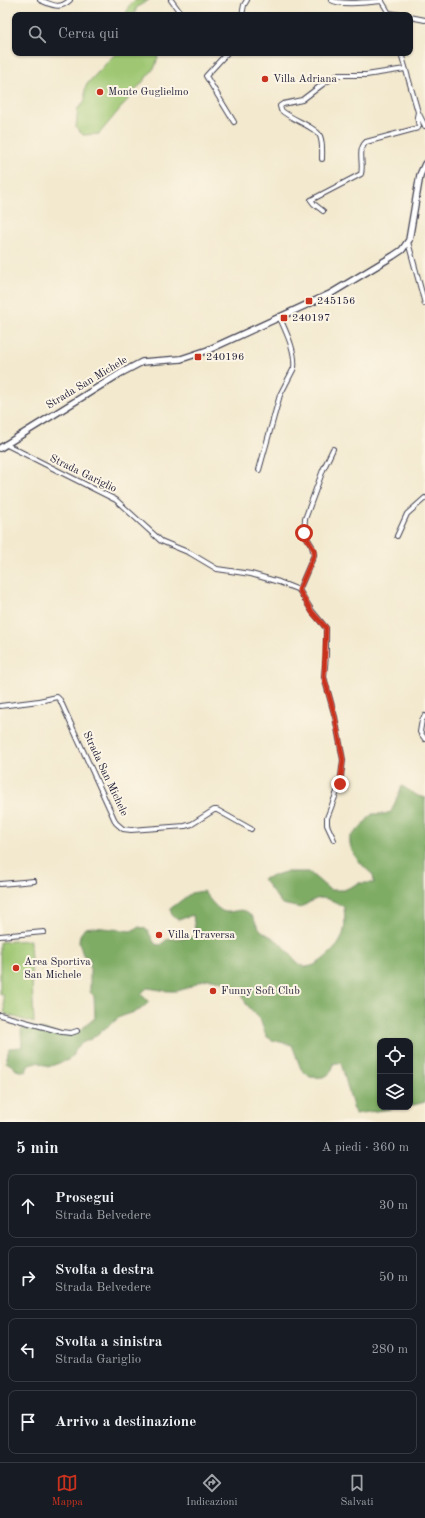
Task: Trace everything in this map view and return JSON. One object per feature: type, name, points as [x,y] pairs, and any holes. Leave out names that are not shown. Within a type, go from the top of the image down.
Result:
[{"type":"street","points":[[40,0],[59,7],[63,6],[70,0]]},
{"type":"street","points":[[171,0],[180,12]]},
{"type":"street","points":[[243,12],[247,0]]},
{"type":"street","points":[[331,0],[334,2],[381,1],[388,12]]},
{"type":"street","points":[[413,18],[425,20]]},
{"type":"street","points":[[224,56],[206,76],[234,122]]},
{"type":"street","points":[[402,56],[418,112],[425,126]]},
{"type":"street","points":[[322,159],[320,136],[315,130],[289,117],[281,110],[280,106],[282,104],[302,100],[338,75],[366,75],[405,69]]},
{"type":"street","points":[[323,211],[311,200],[361,174],[362,150],[364,144],[366,142],[418,128],[418,112]]},
{"type":"street","points":[[425,164],[420,176],[408,242],[425,304]]},
{"type":"street","name":"Strada San Michele","points":[[3,446],[136,365],[146,361],[187,358],[227,342],[336,290],[402,250],[408,242]]},
{"type":"street","points":[[259,470],[280,395],[294,368],[290,345],[280,316]]},
{"type":"street","name":"Strada Gariglio","points":[[3,446],[116,500],[161,541],[190,553],[216,569],[251,574],[279,582],[299,590]]},
{"type":"street","points":[[333,449],[323,470],[305,519],[304,533],[314,550],[314,555],[299,590],[312,612],[326,628],[324,677],[335,717],[343,760],[340,784],[327,818],[327,825],[334,840]]},
{"type":"street","points":[[397,536],[407,514],[425,498]]},
{"type":"street","name":"Strada San Michele","points":[[0,706],[40,702],[57,697],[60,700],[116,823],[123,829],[131,830],[185,826],[192,824],[214,810],[218,810],[251,829]]},
{"type":"street","points":[[425,716],[422,720],[420,732],[425,739]]},
{"type":"street","points":[[0,884],[34,881]]},
{"type":"street","points":[[0,936],[44,932]]},
{"type":"street","points":[[0,1015],[62,1032],[71,1033],[77,1031]]},
{"type":"green space","points":[[136,0],[149,0],[137,7],[135,12],[127,12],[132,3]]},
{"type":"green space","points":[[113,56],[158,57],[155,67],[99,134],[83,135],[76,128],[78,108],[85,100],[85,88]]},
{"type":"green space","points":[[402,786],[418,796],[425,798],[425,1102],[413,1105],[413,1038],[377,1038],[377,1110],[383,1110],[355,1114],[341,1063],[334,1063],[331,1072],[326,1076],[310,1077],[301,1069],[292,1045],[272,1040],[266,1036],[260,1019],[246,1004],[240,989],[211,979],[203,980],[177,991],[147,988],[141,994],[149,1002],[140,1010],[120,1017],[91,1039],[82,1043],[75,1050],[74,1055],[68,1060],[48,1067],[38,1062],[29,1064],[26,1072],[16,1070],[13,1066],[6,1062],[9,1048],[22,1047],[21,1031],[23,1027],[27,1026],[66,1035],[75,1034],[95,1018],[94,996],[90,992],[90,959],[83,955],[79,942],[80,935],[85,928],[93,927],[131,931],[139,927],[144,928],[148,931],[155,944],[160,945],[168,939],[196,937],[193,915],[178,920],[172,915],[170,909],[191,893],[203,891],[219,909],[225,912],[239,910],[246,911],[252,916],[261,930],[276,940],[300,964],[311,966],[319,962],[334,949],[341,939],[345,921],[344,907],[322,898],[313,900],[301,908],[282,904],[263,879],[285,872],[309,872],[330,890],[344,890],[359,883],[374,883],[373,875],[360,863],[353,853],[350,837],[372,814],[384,814],[391,812]]},
{"type":"green space","name":"Area Sportiva San Michele","points":[[30,940],[34,1023],[5,1014],[3,994],[0,994],[0,942]]},
{"type":"place","name":"Villa Adriana","points":[[265,79]]},
{"type":"place","name":"Monte Guglielmo","points":[[100,92]]},
{"type":"place","name":"245156","points":[[309,301]]},
{"type":"place","name":"240197","points":[[284,318]]},
{"type":"place","name":"240196","points":[[198,357]]},
{"type":"place","name":"Villa Traversa","points":[[159,935]]},
{"type":"place","name":"Area Sportiva San Michele","points":[[16,968]]},
{"type":"place","name":"Funny Soft Club","points":[[213,991]]},
{"type":"route","points":[[304,533],[314,550],[314,555],[299,590],[312,612],[325,626],[327,632],[324,677],[335,717],[343,760],[340,784]]}]
